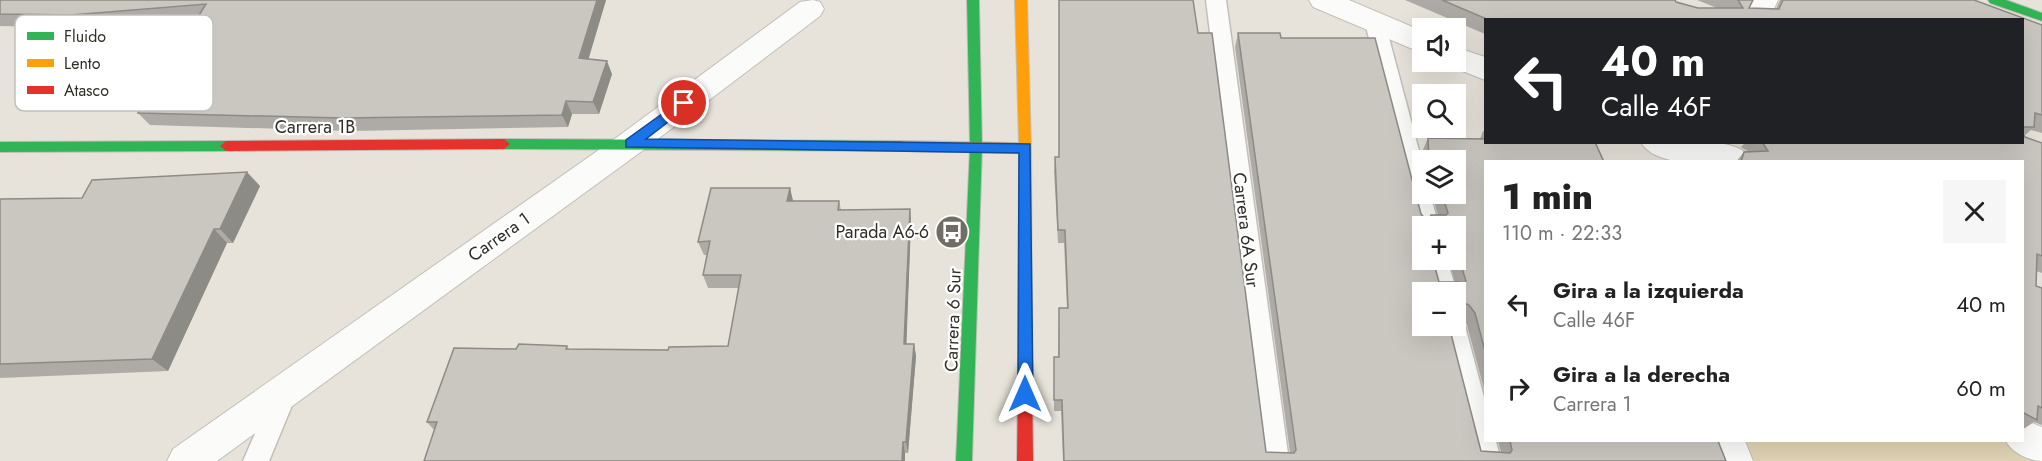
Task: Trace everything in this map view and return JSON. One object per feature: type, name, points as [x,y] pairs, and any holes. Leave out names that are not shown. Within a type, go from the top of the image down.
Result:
[{"type":"street","name":"Carrera 6 Sur","points":[[964,461],[976,147],[973,0]]},
{"type":"street","points":[[1020,0],[1025,148],[1025,461]]},
{"type":"street","points":[[1323,0],[1412,39]]},
{"type":"street","points":[[1756,18],[1764,0]]},
{"type":"street","points":[[1994,0],[2042,17]]},
{"type":"street","name":"Carrera 1","points":[[186,461],[631,143],[810,9]]},
{"type":"street","points":[[1466,61],[1484,69]]},
{"type":"street","name":"Carrera 1B","points":[[0,147],[631,143],[1025,148]]},
{"type":"street","points":[[1664,144],[1731,160]]},
{"type":"street","points":[[2024,437],[2042,446]]},
{"type":"street","points":[[1726,442],[1734,461]]},
{"type":"lane","name":"Carrera 6A Sur","points":[[1216,0],[1276,461]]},
{"type":"lane","points":[[1375,23],[1425,216]]},
{"type":"lane","points":[[1456,336],[1488,461]]},
{"type":"lane","points":[[256,461],[288,387]]},
{"type":"shaded area","points":[[1734,442],[2023,442],[2042,461],[1741,461]]},
{"type":"building","points":[[0,0],[597,0],[579,58],[607,61],[593,102],[566,101],[562,115],[342,118],[138,113],[139,111],[213,111],[213,15],[199,15],[206,4],[71,15],[0,14]]},
{"type":"building","points":[[1059,0],[1193,0],[1198,33],[1212,33],[1266,452],[1294,453],[1296,450],[1238,33],[1280,33],[1281,38],[1375,38],[1412,180],[1412,204],[1418,204],[1423,216],[1412,216],[1412,270],[1436,270],[1439,282],[1412,282],[1412,336],[1452,336],[1481,451],[1510,453],[1512,450],[1510,442],[1718,442],[1726,461],[1064,461],[1062,400],[1054,400],[1054,357],[1059,357],[1059,308],[1068,308],[1065,230],[1058,230],[1055,157],[1059,157]]},
{"type":"building","points":[[1442,0],[1675,0],[1698,8],[1743,8],[1738,0],[1753,0],[1749,8],[1779,9],[1783,0],[1974,0],[2023,18],[1484,18]]},
{"type":"building","points":[[2024,18],[2042,25],[2042,115],[2035,113],[2034,127],[2024,127]]},
{"type":"building","points":[[2024,136],[2042,143],[2042,256],[2037,254],[2036,286],[2042,288],[2042,408],[2038,406],[2037,420],[2024,413],[2024,160],[1742,160],[1744,152],[1768,151],[1763,144],[2024,144]]},
{"type":"building","points":[[1428,138],[1484,139],[1484,144],[1596,144],[1603,160],[1484,160],[1484,347],[1475,313],[1466,304],[1466,281],[1463,270],[1466,270],[1466,216],[1431,216],[1446,215],[1448,213],[1445,204],[1466,204],[1466,150],[1429,150]]},
{"type":"building","points":[[247,172],[220,229],[214,229],[152,359],[0,364],[0,199],[82,198],[92,180]]},
{"type":"building","points":[[711,188],[790,188],[787,201],[839,201],[838,210],[910,209],[904,344],[914,344],[906,442],[903,442],[902,461],[424,461],[437,422],[427,422],[454,348],[516,349],[519,344],[567,346],[566,349],[668,350],[669,347],[728,346],[741,275],[703,275],[710,241],[698,242]]},
{"type":"traffic: fast","points":[[964,461],[976,147],[973,0]]},
{"type":"traffic: fast","points":[[1994,0],[2042,17]]},
{"type":"traffic: fast","points":[[504,144],[903,146]]},
{"type":"traffic: fast","points":[[0,147],[226,146]]},
{"type":"traffic: slow","points":[[1021,0],[1025,148],[1025,369]]},
{"type":"traffic: slow","points":[[903,146],[1025,148]]},
{"type":"traffic: jam","points":[[226,146],[504,144]]},
{"type":"traffic: jam","points":[[1025,369],[1025,461]]},
{"type":"place","name":"Parada A6-6","points":[[952,232]]},
{"type":"route","points":[[684,103],[631,143],[1025,148],[1025,394]]}]
